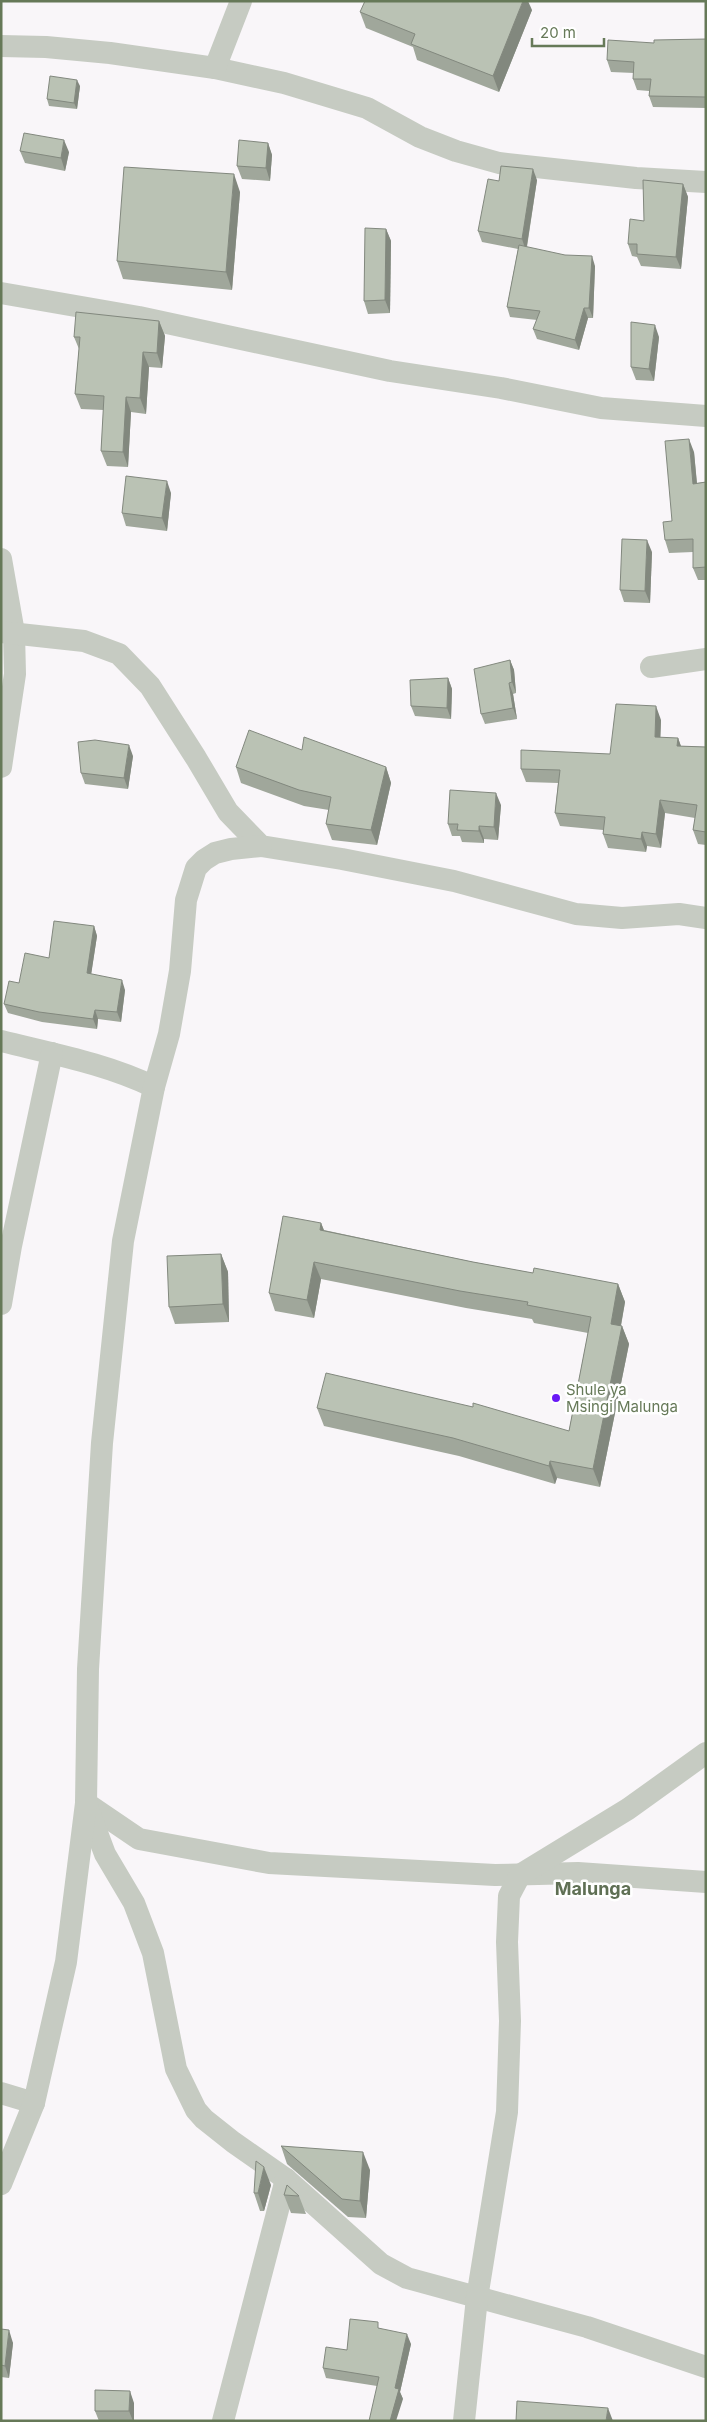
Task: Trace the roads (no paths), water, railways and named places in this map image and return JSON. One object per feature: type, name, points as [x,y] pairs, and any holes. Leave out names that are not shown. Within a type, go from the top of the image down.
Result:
[{"type":"street","points":[[216,68],[240,1]]},
{"type":"street","points":[[1,46],[46,46],[101,52],[216,68],[284,83],[367,108],[420,137],[456,151],[499,164],[636,178],[706,182]]},
{"type":"street","points":[[1,293],[139,318],[390,371],[501,388],[601,408],[706,416]]},
{"type":"street","points":[[1,559],[8,633],[15,674],[1,767]]},
{"type":"street","points":[[8,633],[84,642],[119,654],[150,686],[228,812],[261,846]]},
{"type":"street","points":[[651,667],[706,659]]},
{"type":"street","points":[[1,2184],[34,2103],[66,1962],[86,1803],[88,1669],[102,1443],[123,1241],[154,1087],[169,1034],[180,971],[186,900],[196,868],[215,853],[261,846],[342,858],[454,881],[576,914],[622,918],[679,914],[706,918]]},
{"type":"street","points":[[1,1041],[134,1077],[154,1087]]},
{"type":"street","points":[[1,1304],[11,1246],[52,1054]]},
{"type":"street","points":[[464,2421],[477,2298],[507,2112],[510,2021],[507,1919],[509,1896],[520,1875],[628,1809],[706,1753]]},
{"type":"street","points":[[86,1803],[139,1839],[269,1863],[520,1875],[578,1873],[706,1882]]},
{"type":"street","points":[[86,1803],[105,1854],[134,1903],[153,1953],[176,2069],[189,2099],[204,2119],[286,2179],[381,2264],[407,2278],[587,2327],[706,2367]]},
{"type":"street","points":[[1,2093],[34,2103]]},
{"type":"street","points":[[223,2421],[286,2179]]},
{"type":"place","name":"Shule ya Msingi Malunga","points":[[556,1398]]},
{"type":"district","name":"Malunga","points":[[593,1888]]}]
